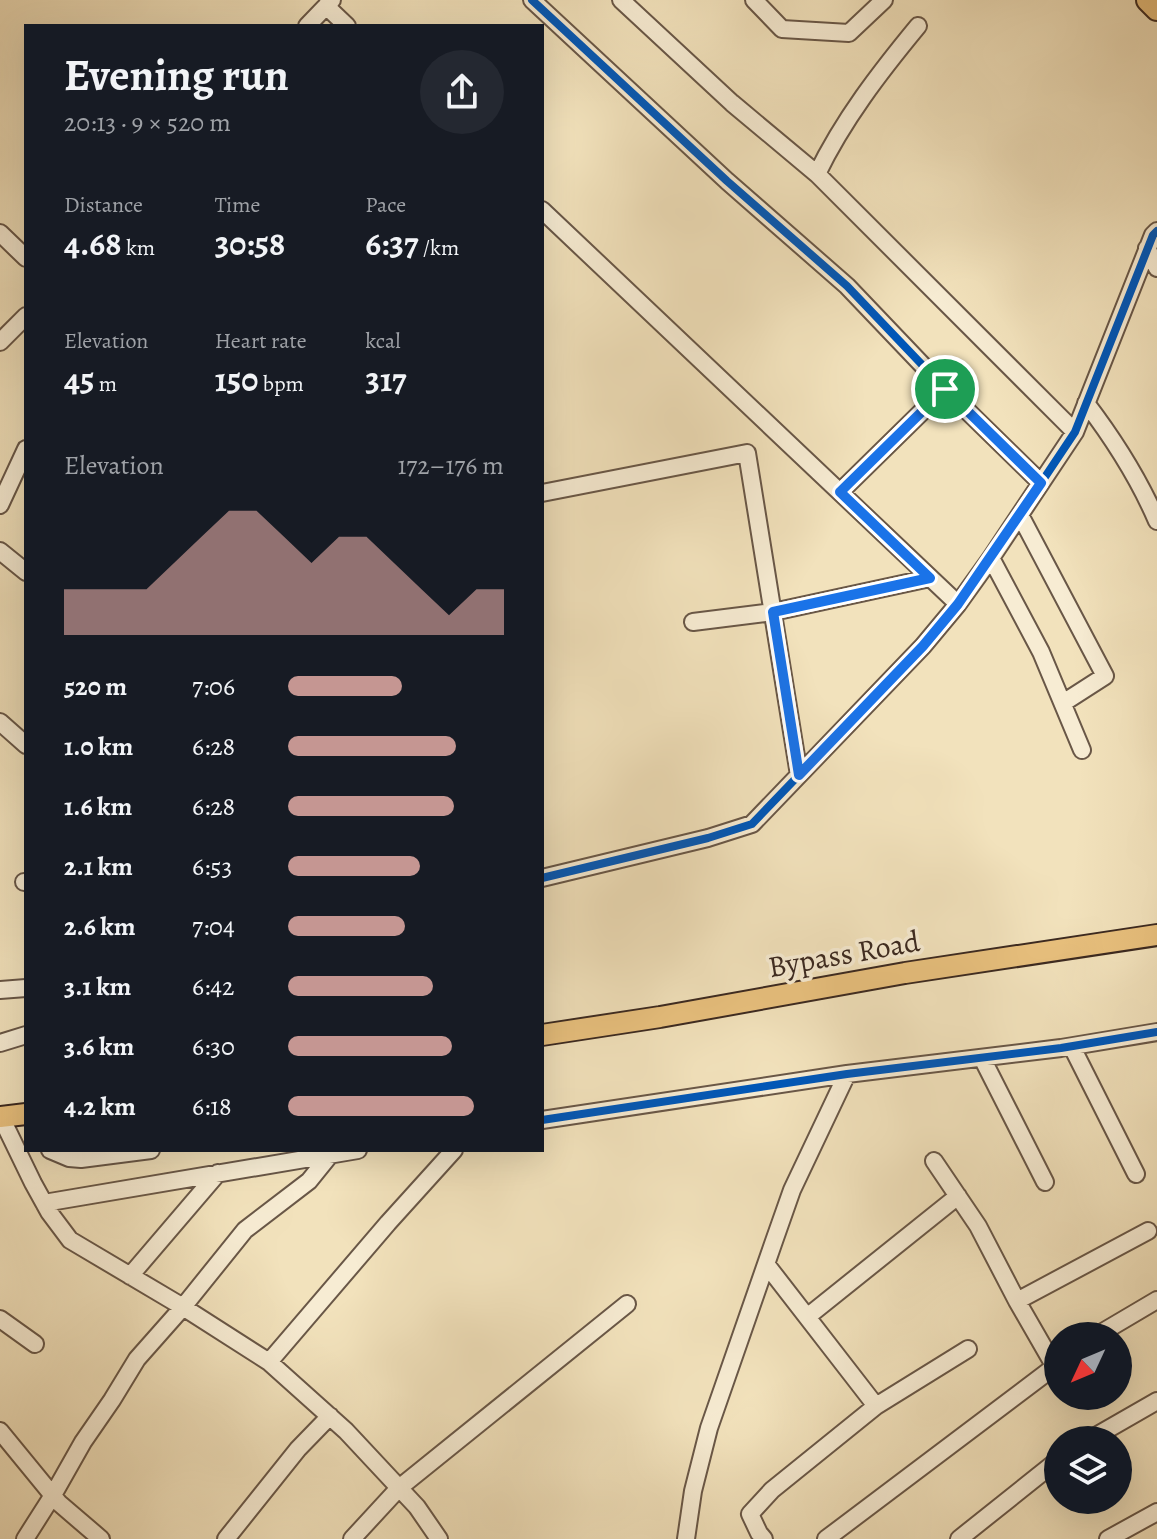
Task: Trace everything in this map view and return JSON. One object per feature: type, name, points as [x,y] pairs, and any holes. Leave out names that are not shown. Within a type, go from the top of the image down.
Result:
[{"type":"highway","points":[[1148,0],[1157,9]]},
{"type":"main road","name":"Bypass Road","points":[[544,1035],[905,973],[1157,935]]},
{"type":"main road","points":[[3,1122],[24,1115]]},
{"type":"street","points":[[532,0],[727,181],[847,286],[945,389],[1041,483]]},
{"type":"street","points":[[621,0],[732,103],[817,174],[1075,432]]},
{"type":"street","points":[[754,0],[782,29],[849,33],[884,0]]},
{"type":"street","points":[[309,24],[329,3],[345,24]]},
{"type":"street","points":[[817,174],[831,144],[880,72],[918,26]]},
{"type":"street","points":[[544,212],[958,604]]},
{"type":"street","points":[[544,878],[708,838],[752,824],[923,646],[991,558],[1075,432],[1147,248],[1157,231]]},
{"type":"street","points":[[0,233],[24,256]]},
{"type":"street","points":[[1147,248],[1157,268]]},
{"type":"street","points":[[0,342],[24,318]]},
{"type":"street","points":[[840,492],[945,389]]},
{"type":"street","points":[[1086,403],[1110,434],[1141,484],[1157,521]]},
{"type":"street","points":[[0,505],[24,453]]},
{"type":"street","points":[[544,493],[747,453],[799,775]]},
{"type":"street","points":[[1020,515],[1105,676],[1063,703]]},
{"type":"street","points":[[0,551],[24,570]]},
{"type":"street","points":[[991,558],[1041,652],[1082,750]]},
{"type":"street","points":[[693,622],[773,612],[930,578]]},
{"type":"street","points":[[0,722],[24,743]]},
{"type":"street","points":[[0,990],[24,988]]},
{"type":"street","points":[[544,1120],[847,1074],[1072,1047],[1157,1032]]},
{"type":"street","points":[[0,1043],[24,1036]]},
{"type":"street","points":[[1072,1047],[1136,1174]]},
{"type":"street","points":[[982,1058],[1045,1182]]},
{"type":"street","points":[[686,1539],[693,1491],[709,1428],[792,1190],[847,1074]]},
{"type":"street","points":[[3,1122],[24,1138]]},
{"type":"street","points":[[3,1122],[44,1203],[70,1240],[269,1362],[346,1431],[417,1507],[439,1539]]},
{"type":"street","points":[[55,1152],[81,1159],[135,1152]]},
{"type":"street","points":[[44,1203],[347,1152]]},
{"type":"street","points":[[269,1362],[452,1152]]},
{"type":"street","points":[[25,1539],[137,1359],[245,1230],[309,1181],[330,1155]]},
{"type":"street","points":[[934,1161],[978,1226],[1044,1345]]},
{"type":"street","points":[[130,1276],[218,1173]]},
{"type":"street","points":[[807,1317],[958,1196]]},
{"type":"street","points":[[1017,1301],[1148,1231]]},
{"type":"street","points":[[766,1264],[876,1406]]},
{"type":"street","points":[[1120,1322],[1157,1300]]},
{"type":"street","points":[[352,1539],[399,1488],[627,1304]]},
{"type":"street","points":[[0,1319],[35,1344]]},
{"type":"street","points":[[764,1539],[750,1514],[772,1490],[876,1406],[968,1349]]},
{"type":"street","points":[[826,1539],[1044,1376]]},
{"type":"street","points":[[1113,1426],[1157,1401]]},
{"type":"street","points":[[226,1539],[298,1449],[330,1416]]},
{"type":"street","points":[[0,1431],[59,1503],[101,1539]]},
{"type":"street","points":[[959,1539],[1044,1471]]},
{"type":"street","points":[[1108,1539],[1157,1512]]},
{"type":"cycle path","points":[[532,0],[727,181],[847,286],[1041,483]]},
{"type":"cycle path","points":[[544,878],[708,838],[752,824],[923,646],[991,558],[1075,432],[1157,231]]},
{"type":"cycle path","points":[[544,1120],[1157,1032]]},
{"type":"route","points":[[945,389],[1041,483],[958,604],[923,646],[799,775],[773,612],[930,578],[840,492],[945,389]]}]
